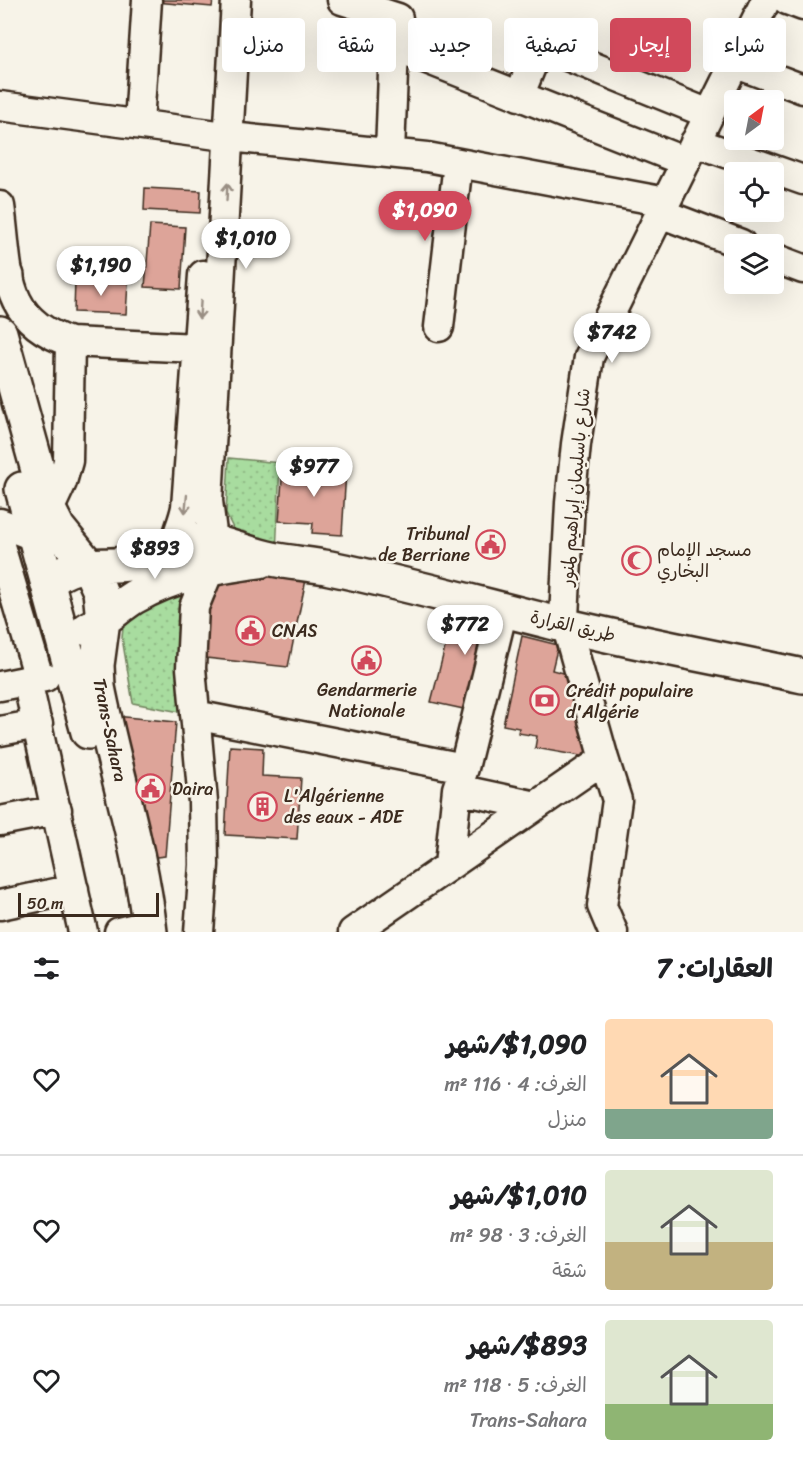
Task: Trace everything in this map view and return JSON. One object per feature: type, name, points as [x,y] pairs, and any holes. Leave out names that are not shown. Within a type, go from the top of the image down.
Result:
[{"type":"main road","name":"Trans-Sahara","points":[[0,333],[42,523],[49,583],[113,823],[135,931]]},
{"type":"main road","name":"Trans-Sahara","points":[[0,406],[8,473],[42,523],[58,528],[88,565],[100,591],[103,620],[97,665],[98,687],[141,869],[135,931]]},
{"type":"main road","name":"طريق القرارة","points":[[177,562],[212,555],[273,560],[345,571],[566,626],[803,676]]},
{"type":"main road","points":[[49,583],[55,576],[70,568],[88,565],[124,566],[149,559],[177,562]]},
{"type":"main road","points":[[60,626],[67,630],[82,631],[103,620],[147,590],[177,562]]},
{"type":"street","points":[[139,123],[147,0]]},
{"type":"street","points":[[199,932],[204,865],[204,813],[191,668],[194,607],[212,555],[205,395],[220,134],[218,0]]},
{"type":"street","points":[[220,134],[236,0]]},
{"type":"street","points":[[342,0],[398,18],[396,32]]},
{"type":"street","name":"شارع باسليمان إبراهيم لمنور","points":[[757,18],[766,0]]},
{"type":"street","points":[[787,0],[803,6]]},
{"type":"street","points":[[519,96],[540,45],[709,114]]},
{"type":"street","points":[[396,47],[519,96],[691,152],[803,180]]},
{"type":"street","points":[[390,153],[393,72]]},
{"type":"street","name":"شارع باسليمان إبراهيم لمنور","points":[[613,932],[602,906],[617,800],[564,617],[570,503],[576,444],[589,357],[730,72]]},
{"type":"street","points":[[759,72],[803,89]]},
{"type":"street","points":[[0,106],[458,163],[663,207],[724,236]]},
{"type":"street","points":[[439,327],[458,163]]},
{"type":"street","points":[[0,207],[3,278],[21,312],[35,326],[51,336],[70,342],[197,348]]},
{"type":"street","points":[[784,262],[803,269]]},
{"type":"street","points":[[194,607],[177,562],[205,395],[197,348],[213,274]]},
{"type":"street","points":[[0,541],[42,523],[62,482],[68,461],[70,342]]},
{"type":"street","points":[[0,523],[42,523]]},
{"type":"street","points":[[0,546],[22,681],[38,724],[83,932]]},
{"type":"street","points":[[449,865],[460,778],[502,610]]},
{"type":"street","points":[[22,681],[71,672]]},
{"type":"street","points":[[195,715],[460,778],[536,806]]},
{"type":"street","points":[[0,731],[38,724]]},
{"type":"street","points":[[353,932],[604,759]]},
{"type":"street","points":[[0,821],[57,810]]},
{"type":"street","points":[[0,905],[74,889]]},
{"type":"green space","points":[[229,458],[280,463],[276,555],[236,534],[226,514]]},
{"type":"green space","points":[[197,585],[196,715],[133,703],[122,638],[124,618]]},
{"type":"building","points":[[157,0],[213,0],[212,7],[156,2]]},
{"type":"building","points":[[145,188],[201,191],[200,213],[144,210]]},
{"type":"building","points":[[150,225],[185,227],[181,289],[145,287]]},
{"type":"building","points":[[75,280],[128,283],[126,314],[74,312]]},
{"type":"building","points":[[283,466],[346,471],[342,535],[312,533],[313,523],[279,521]]},
{"type":"building","name":"CNAS","points":[[309,565],[288,667],[206,658],[207,604],[213,590],[233,566]]},
{"type":"building","points":[[457,601],[499,612],[473,711],[431,702]]},
{"type":"building","name":"Crédit populaire d'Algérie","points":[[522,636],[558,645],[552,670],[579,677],[592,758],[535,748],[537,736],[518,733],[519,728],[503,725]]},
{"type":"building","name":"Daira","points":[[115,716],[176,722],[165,856],[148,858]]},
{"type":"building","name":"L'Algérienne des eaux - ADE","points":[[230,746],[263,748],[262,776],[301,778],[297,839],[225,835]]},
{"type":"place","name":"Tribunal de Berriane","points":[[491,544]]},
{"type":"place","name":"مسجد الإمام البخاري","points":[[636,560]]},
{"type":"place","name":"CNAS","points":[[251,631]]},
{"type":"place","name":"Gendarmerie Nationale","points":[[367,661]]},
{"type":"place","name":"Crédit populaire d'Algérie","points":[[545,701]]},
{"type":"place","name":"Daira","points":[[151,789]]},
{"type":"place","name":"L'Algérienne des eaux - ADE","points":[[263,806]]}]
